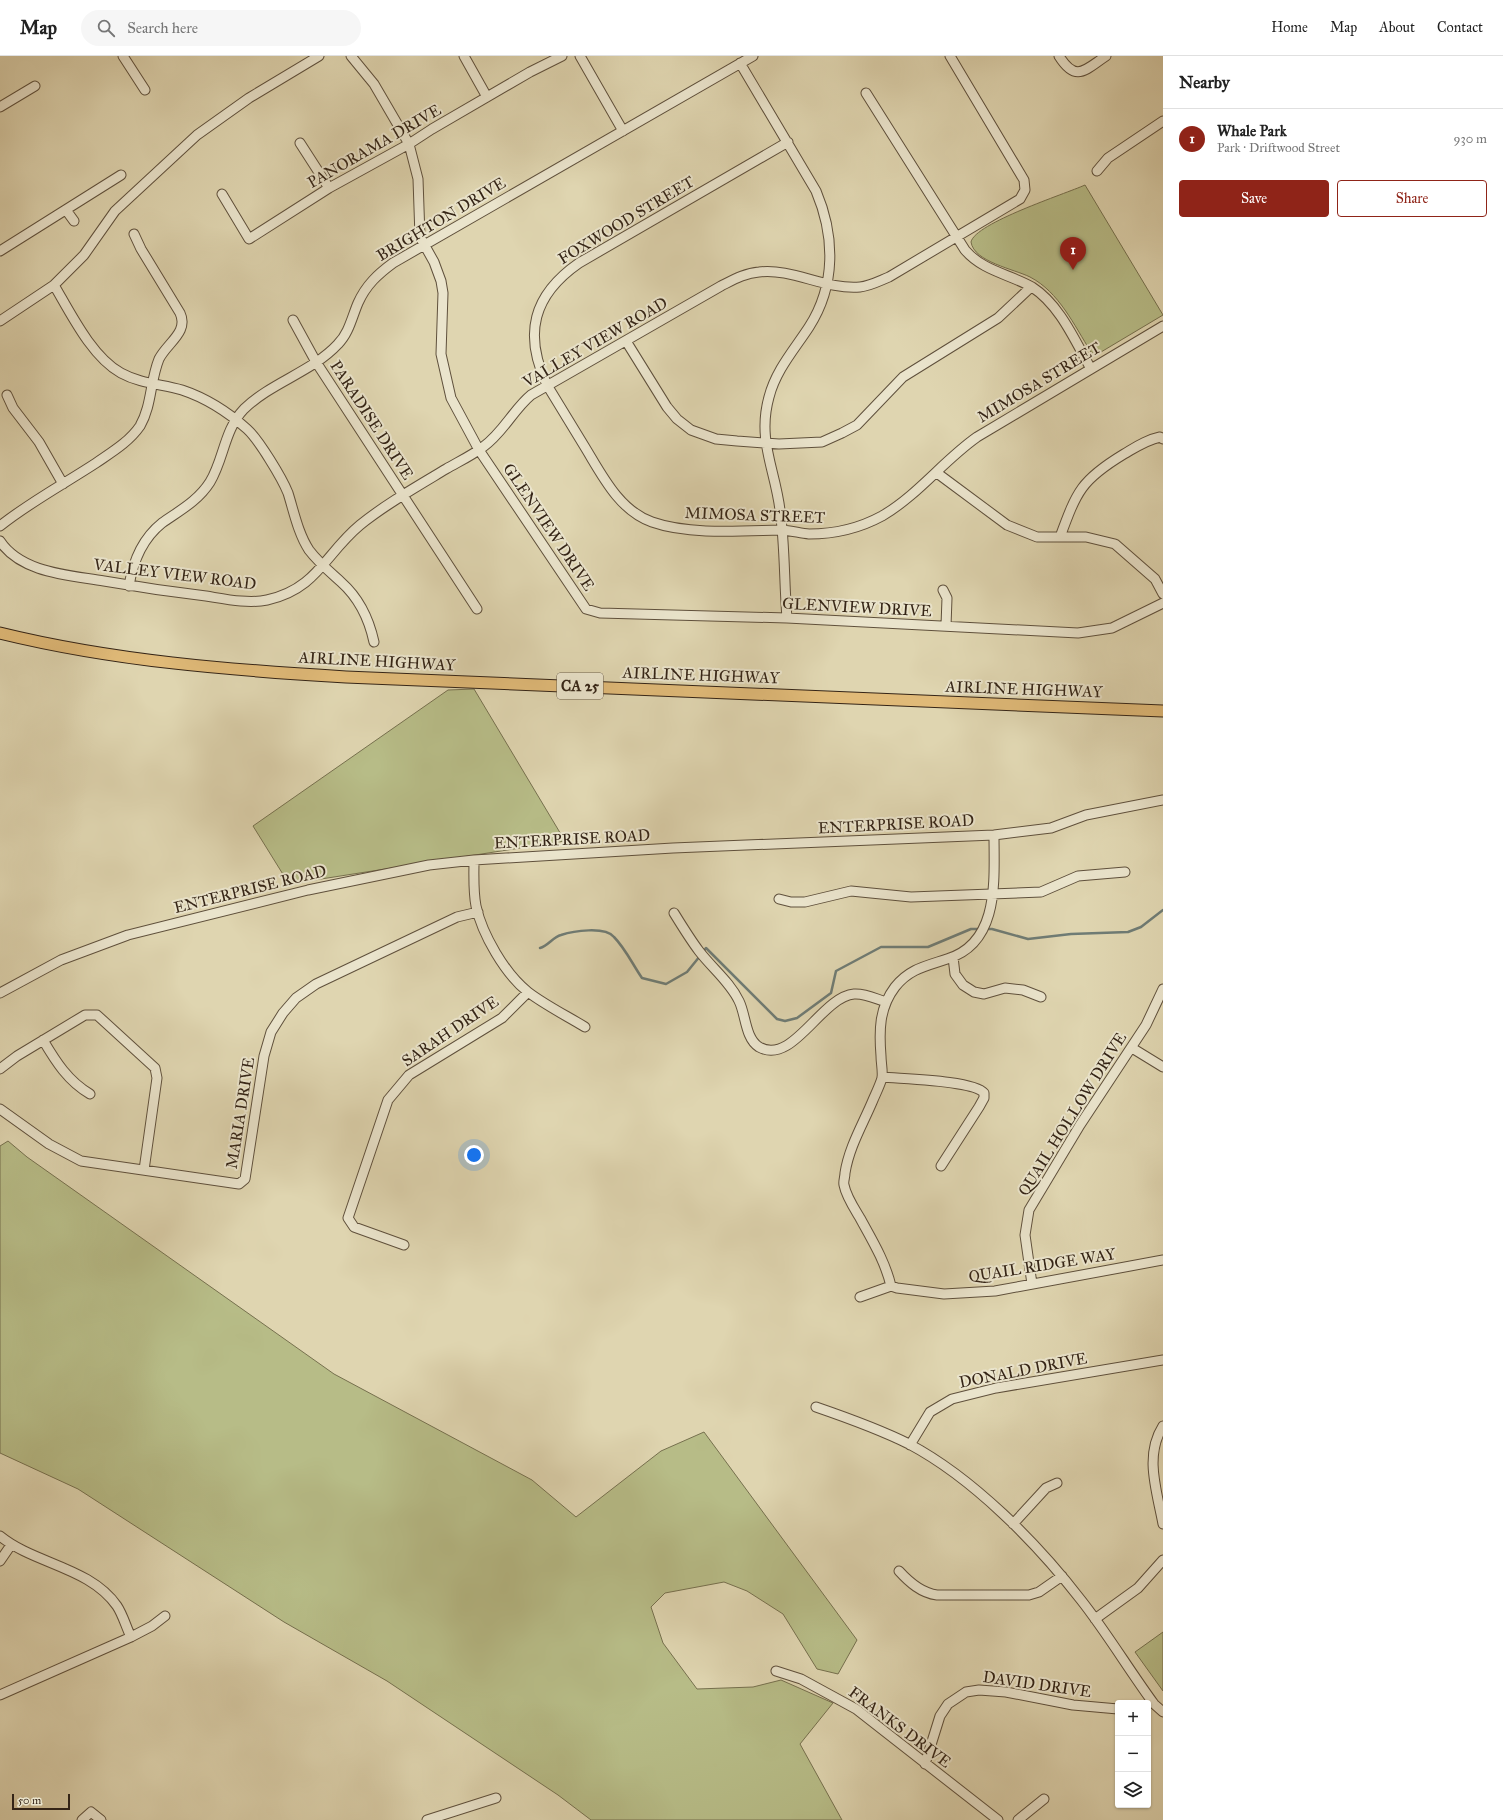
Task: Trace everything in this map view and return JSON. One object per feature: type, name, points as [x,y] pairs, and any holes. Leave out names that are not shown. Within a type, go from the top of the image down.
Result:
[{"type":"main road","name":"AIRLINE HIGHWAY","points":[[0,633],[63,647],[124,657],[250,671],[346,677],[1163,711]]},
{"type":"street","points":[[123,56],[145,90]]},
{"type":"street","points":[[0,321],[54,285],[84,255],[115,211],[181,149],[207,127],[249,98],[319,56]]},
{"type":"street","name":"GLENVIEW DRIVE","points":[[351,56],[374,84],[409,144],[418,179],[420,237],[434,262],[441,282],[443,294],[441,354],[446,381],[457,412],[479,450],[586,609],[600,613],[786,618],[1078,633],[1112,628],[1163,603]]},
{"type":"street","points":[[464,56],[487,97]]},
{"type":"street","name":"PANORAMA DRIVE","points":[[222,194],[249,239],[329,188],[409,144],[487,97],[562,56]]},
{"type":"street","points":[[580,56],[623,131]]},
{"type":"street","name":"BRIGHTON DRIVE","points":[[130,586],[135,560],[147,538],[162,524],[192,503],[209,483],[215,472],[225,442],[235,420],[258,397],[316,362],[341,341],[360,298],[371,281],[393,263],[753,56]]},
{"type":"street","name":"VALLEY VIEW ROAD","points":[[0,541],[8,552],[31,565],[51,572],[130,586],[217,598],[259,601],[277,597],[298,588],[324,566],[345,539],[359,526],[402,495],[479,450],[496,436],[524,401],[547,385],[721,286],[748,274],[777,272],[827,284],[853,287],[873,284],[889,277],[1016,202],[1024,194],[1026,187],[1024,180],[950,56]]},
{"type":"street","points":[[1059,56],[1067,68],[1074,72],[1082,72],[1106,56]]},
{"type":"street","points":[[740,63],[804,168],[823,208],[830,240],[830,260],[827,284],[815,317],[782,366],[772,387],[766,408],[765,443],[780,510],[786,618]]},
{"type":"street","points":[[0,108],[35,86]]},
{"type":"street","points":[[866,93],[955,237],[967,253],[978,263],[1031,287],[1044,296],[1054,307],[1091,369]]},
{"type":"street","points":[[1098,171],[1108,158],[1163,121]]},
{"type":"street","name":"FOXWOOD STREET","points":[[547,385],[537,360],[534,335],[542,301],[555,281],[579,263],[788,142]]},
{"type":"street","points":[[300,143],[329,188]]},
{"type":"street","points":[[0,251],[122,175]]},
{"type":"street","points":[[66,210],[74,221]]},
{"type":"street","points":[[0,526],[23,509],[115,450],[133,435],[147,411],[160,358],[181,329],[183,321],[180,313],[141,249],[134,234]]},
{"type":"street","points":[[54,285],[101,358],[121,373],[153,385],[181,390],[199,397],[235,420],[253,436],[269,460],[287,492],[304,542],[324,566],[351,592],[362,608],[370,626],[374,642]]},
{"type":"street","points":[[626,341],[667,406],[686,427],[701,435],[716,439],[765,443],[803,444],[822,442],[842,434],[857,425],[904,376],[998,318],[1031,287]]},
{"type":"street","name":"PARADISE DRIVE","points":[[293,320],[316,362],[478,609]]},
{"type":"street","name":"MIMOSA STREET","points":[[547,385],[615,494],[630,510],[641,517],[660,524],[680,528],[717,531],[781,530],[819,534],[840,531],[867,523],[882,516],[937,473],[949,459],[977,437],[1163,326]]},
{"type":"street","points":[[7,395],[13,408],[39,442],[63,484]]},
{"type":"street","points":[[1060,537],[1073,501],[1085,483],[1099,469],[1147,440],[1160,437],[1163,439]]},
{"type":"street","points":[[937,473],[1007,526],[1037,537],[1086,537],[1115,544],[1155,579],[1163,594]]},
{"type":"street","points":[[943,590],[947,598],[946,626]]},
{"type":"street","name":"ENTERPRISE ROAD","points":[[0,992],[61,960],[128,935],[308,890],[417,867],[474,860],[673,848],[994,835],[1051,828],[1086,815],[1163,800]]},
{"type":"street","points":[[860,1298],[891,1286],[888,1273],[876,1247],[850,1200],[844,1184],[848,1157],[882,1077],[879,1032],[882,1012],[894,988],[911,971],[953,957],[970,948],[983,933],[989,915],[992,894],[994,835]]},
{"type":"street","points":[[474,860],[476,905],[482,926],[500,960],[517,982],[528,992],[586,1027]]},
{"type":"street","points":[[779,899],[791,902],[805,902],[842,893],[860,891],[912,897],[1041,892],[1078,876],[1125,872]]},
{"type":"street","name":"MARIA DRIVE","points":[[0,1109],[49,1144],[81,1161],[239,1184],[245,1179],[264,1056],[271,1032],[283,1013],[296,998],[316,984],[456,917],[478,912]]},
{"type":"street","points":[[674,913],[700,951],[738,1000],[753,1041],[760,1047],[770,1050],[788,1047],[828,1008],[846,996],[861,994],[886,1002]]},
{"type":"street","points":[[953,957],[955,974],[963,985],[974,992],[984,994],[1005,988],[1023,990],[1041,997]]},
{"type":"street","name":"QUAIL HOLLOW DRIVE","points":[[1032,1284],[1025,1235],[1029,1210],[1080,1125],[1132,1048],[1153,1013],[1163,989]]},
{"type":"street","name":"SARAH DRIVE","points":[[404,1245],[354,1227],[348,1218],[388,1100],[409,1075],[502,1018],[528,992]]},
{"type":"street","points":[[0,1069],[17,1056],[86,1015],[97,1015],[154,1068],[157,1078],[144,1170]]},
{"type":"street","points":[[43,1040],[60,1066],[75,1085],[90,1094]]},
{"type":"street","points":[[1132,1048],[1163,1067]]},
{"type":"street","points":[[882,1077],[967,1085],[981,1090],[984,1093],[984,1098],[941,1166]]},
{"type":"street","name":"QUAIL RIDGE WAY","points":[[891,1286],[944,1294],[995,1291],[1163,1260]]},
{"type":"street","name":"DONALD DRIVE","points":[[910,1445],[930,1412],[936,1407],[952,1399],[996,1388],[1163,1360]]},
{"type":"street","points":[[816,1407],[876,1428],[910,1445],[967,1484],[1013,1524],[1062,1576],[1095,1619],[1148,1700]]},
{"type":"street","points":[[1163,1426],[1155,1440],[1152,1456],[1163,1524]]},
{"type":"street","points":[[1013,1524],[1046,1488],[1057,1483]]},
{"type":"street","points":[[0,1536],[12,1545],[69,1570],[97,1587],[116,1606],[131,1637]]},
{"type":"street","points":[[0,1561],[12,1545]]},
{"type":"street","points":[[1095,1619],[1138,1588],[1163,1560]]},
{"type":"street","points":[[899,1571],[917,1587],[927,1593],[937,1595],[1029,1595],[1039,1592],[1062,1576]]},
{"type":"street","points":[[0,1695],[131,1637],[152,1626],[165,1616]]},
{"type":"street","name":"FRANKS DRIVE","points":[[776,1670],[801,1679],[856,1709],[998,1820]]},
{"type":"street","name":"DAVID DRIVE","points":[[925,1764],[940,1716],[948,1704],[966,1692],[979,1690],[1006,1692],[1073,1704],[1115,1709]]},
{"type":"street","points":[[1151,1705],[1163,1712]]},
{"type":"street","points":[[427,1820],[496,1798]]},
{"type":"street","points":[[1018,1820],[1044,1799]]},
{"type":"street","points":[[82,1820],[91,1812],[101,1820]]},
{"type":"green space","points":[[1085,185],[1163,315],[1096,355],[1091,352],[1072,320],[1058,300],[1049,291],[1030,277],[996,264],[979,255],[971,242],[976,234],[1004,218]]},
{"type":"green space","points":[[474,689],[565,841],[289,884],[253,826],[448,690]]},
{"type":"green space","points":[[8,1141],[27,1157],[334,1374],[532,1480],[576,1517],[661,1451],[704,1432],[857,1640],[838,1674],[817,1669],[783,1614],[747,1591],[724,1582],[665,1593],[651,1607],[663,1643],[697,1689],[753,1687],[781,1680],[833,1703],[800,1744],[842,1820],[591,1820],[558,1795],[387,1681],[284,1622],[78,1489],[0,1453],[0,1146]]},
{"type":"green space","points":[[1163,1632],[1163,1691],[1135,1652]]},
{"type":"waterway","points":[[985,929],[992,929],[1028,939],[1071,934],[1128,932],[1141,927],[1163,910]]},
{"type":"waterway","points":[[703,952],[706,948],[777,1019],[785,1021],[797,1018],[831,993],[836,971],[881,947],[928,947],[971,929],[980,929]]},
{"type":"waterway","points":[[540,948],[558,936],[566,933],[589,930],[604,931],[618,941],[642,978],[666,984],[687,972],[700,956]]},
{"type":"place","name":"Whale Park","points":[[1073,270]]}]
